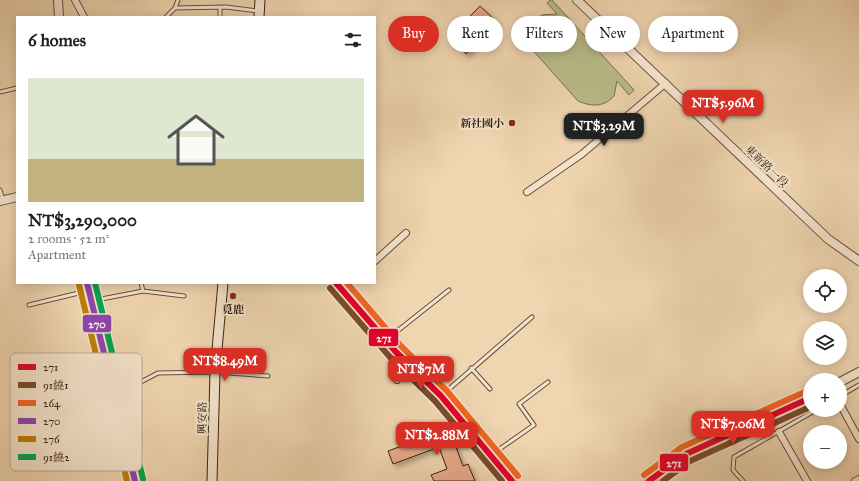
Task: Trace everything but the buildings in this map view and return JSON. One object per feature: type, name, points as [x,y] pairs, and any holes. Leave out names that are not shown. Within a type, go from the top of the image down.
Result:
[{"type":"main road","points":[[259,14],[260,0]]},
{"type":"main road","name":"興安路","points":[[212,481],[214,372],[223,284]]},
{"type":"street","points":[[58,0],[59,16]]},
{"type":"street","points":[[75,0],[83,16]]},
{"type":"street","name":"東新路一段","points":[[577,0],[666,83],[828,239],[859,261]]},
{"type":"street","points":[[528,192],[582,154],[666,83]]},
{"type":"street","points":[[1,200],[16,198]]},
{"type":"street","points":[[376,260],[406,233]]},
{"type":"street","points":[[337,284],[395,351],[441,396],[512,481]]},
{"type":"street","points":[[342,289],[348,284]]},
{"type":"street","points":[[88,287],[104,353]]},
{"type":"street","points":[[395,351],[397,380]]},
{"type":"street","points":[[847,378],[859,372]]},
{"type":"street","points":[[649,481],[686,454],[803,401]]},
{"type":"street","points":[[847,417],[859,439]]},
{"type":"street","points":[[779,432],[807,481]]},
{"type":"street","points":[[133,471],[135,481]]},
{"type":"street","points":[[855,481],[859,479]]},
{"type":"lane","points":[[167,16],[175,8],[178,0]]},
{"type":"lane","points":[[175,8],[220,7],[259,14]]},
{"type":"lane","points":[[220,7],[220,16]]},
{"type":"lane","points":[[0,92],[16,88]]},
{"type":"lane","points":[[0,190],[1,200]]},
{"type":"lane","points":[[141,284],[143,291]]},
{"type":"lane","points":[[29,305],[88,287]]},
{"type":"lane","points":[[386,340],[449,290]]},
{"type":"lane","points":[[92,301],[143,291],[184,296]]},
{"type":"lane","points":[[441,396],[471,368],[532,317]]},
{"type":"lane","points":[[471,368],[490,389]]},
{"type":"lane","points":[[142,381],[158,373],[214,372],[268,376]]},
{"type":"lane","points":[[491,455],[534,425],[519,404],[548,382]]},
{"type":"lane","points":[[847,392],[859,385]]},
{"type":"lane","points":[[743,481],[733,470],[734,457],[804,417]]},
{"type":"green space","points":[[552,0],[567,16],[541,16],[557,14],[547,3]]},
{"type":"green space","points":[[577,27],[585,36],[585,52],[599,52],[634,90],[629,95],[617,81],[614,96],[610,100],[598,105],[578,101],[534,52],[577,52]]},
{"type":"transit line","name":"270","points":[[87,284],[104,353]]},
{"type":"transit line","name":"91繞2","points":[[95,284],[112,353]]},
{"type":"transit line","name":"271","points":[[337,284],[395,351],[441,396],[512,481]]},
{"type":"transit line","name":"264","points":[[348,284],[401,346],[447,391],[518,476]]},
{"type":"transit line","name":"276","points":[[79,285],[96,353]]},
{"type":"transit line","name":"91繞1","points":[[330,288],[389,356],[435,401],[502,481]]},
{"type":"transit line","name":"264","points":[[644,475],[682,447],[803,393]]},
{"type":"transit line","name":"271","points":[[649,481],[686,454],[803,401]]},
{"type":"transit line","name":"91繞1","points":[[663,481],[690,461],[803,410]]},
{"type":"transit line","name":"276","points":[[125,471],[127,481]]},
{"type":"transit line","name":"270","points":[[133,471],[135,481]]},
{"type":"transit line","name":"91繞2","points":[[141,471],[143,479]]},
{"type":"place","name":"新社國小","points":[[512,123]]},
{"type":"place","name":"覓鹿","points":[[233,296]]}]
